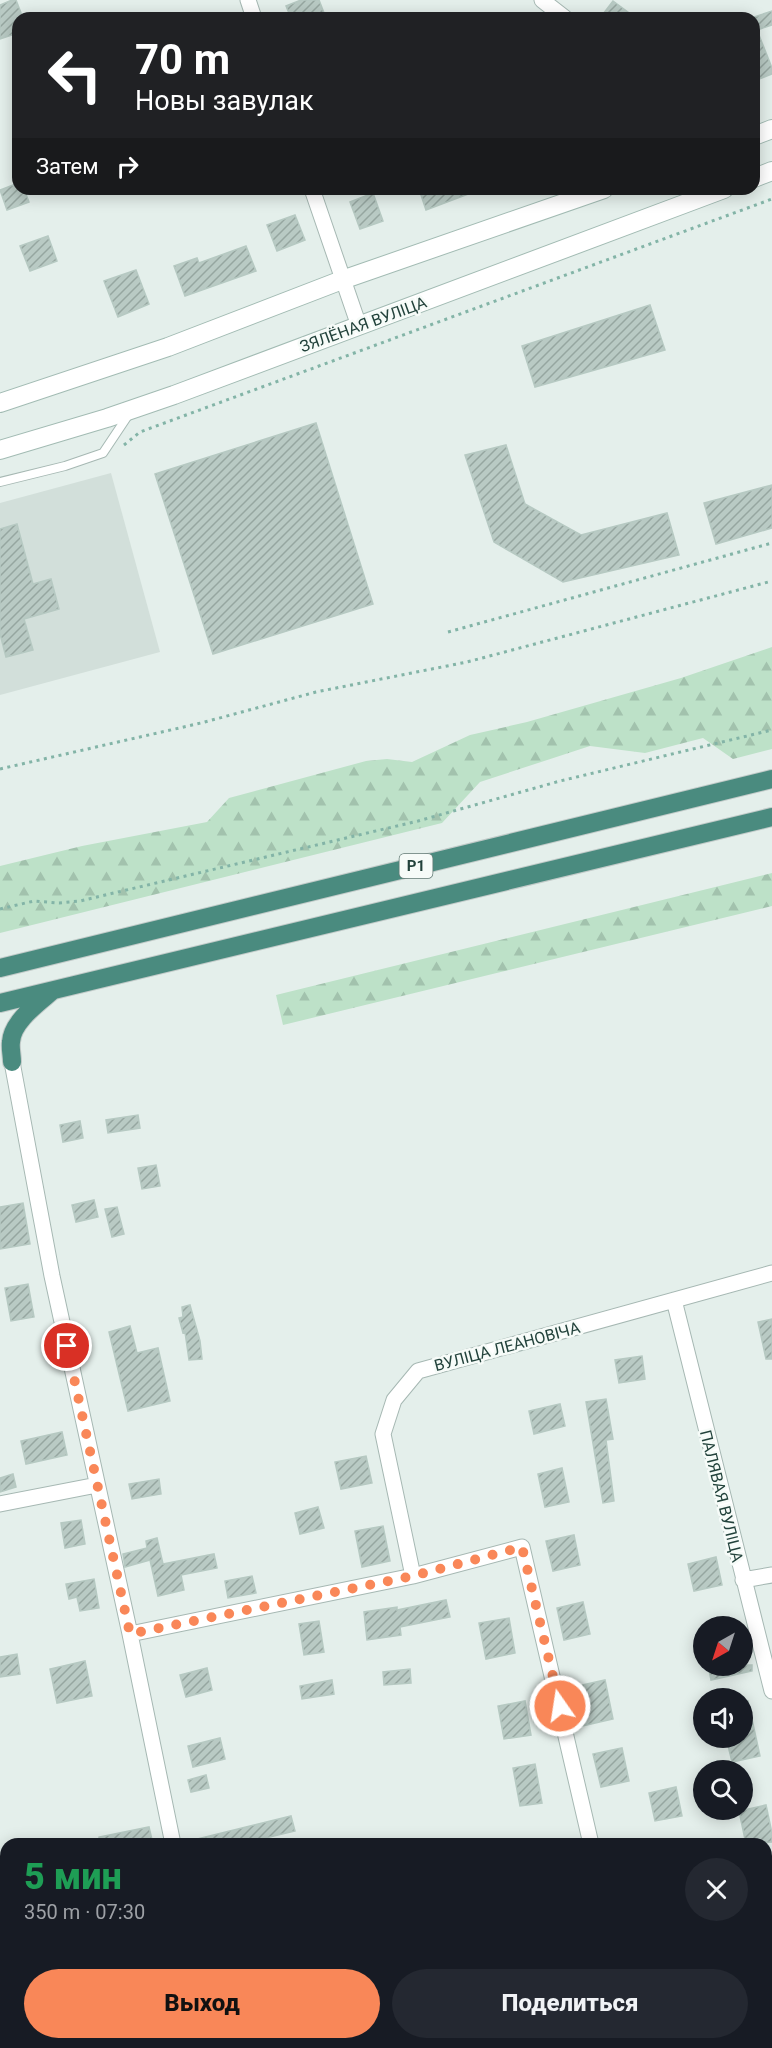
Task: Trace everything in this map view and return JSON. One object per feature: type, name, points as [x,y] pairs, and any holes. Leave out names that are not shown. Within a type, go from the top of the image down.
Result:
[{"type":"highway","name":"Р1","points":[[0,968],[772,779]]},
{"type":"highway","name":"Р1","points":[[0,1003],[772,817]]},
{"type":"highway","points":[[12,1062],[11,1040],[16,1028],[34,1006],[55,989]]},
{"type":"highway","points":[[0,1045],[12,1062]]},
{"type":"main road","points":[[1,398],[168,347],[342,280],[586,195]]},
{"type":"main road","name":"ЗЯЛЁНАЯ ВУЛІЦА","points":[[0,450],[132,410],[708,195]]},
{"type":"street","points":[[542,0],[557,12]]},
{"type":"street","points":[[314,195],[359,326]]},
{"type":"street","points":[[12,1062],[52,1276],[172,1838]]},
{"type":"street","name":"ВУЛІЦА ЛЕАНОВІЧА","points":[[413,1576],[383,1434],[394,1400],[417,1371],[772,1273]]},
{"type":"street","name":"ПАЛЯВАЯ ВУЛІЦА","points":[[674,1300],[772,1691]]},
{"type":"street","points":[[0,1504],[97,1485]]},
{"type":"street","points":[[130,1634],[413,1576],[522,1547],[590,1838]]},
{"type":"street","points":[[743,1580],[772,1575]]},
{"type":"lane","points":[[0,482],[65,466],[103,453],[132,410]]},
{"type":"path","points":[[121,446],[140,432],[772,198]]},
{"type":"path","points":[[448,632],[772,543]]},
{"type":"path","points":[[0,769],[201,723],[315,693],[467,662],[772,581]]},
{"type":"path","points":[[0,909],[34,901],[59,903],[80,901],[418,821],[560,781],[772,730]]},
{"type":"shaded area","points":[[111,473],[160,652],[0,695],[0,503]]},
{"type":"green space","points":[[772,647],[772,749],[733,759],[703,738],[645,753],[590,746],[480,782],[442,823],[0,933],[0,866],[82,846],[207,822],[229,798],[366,761],[387,759],[412,762],[470,735],[527,722],[681,678]]},
{"type":"green space","points":[[772,873],[772,906],[283,1025],[276,995]]},
{"type":"building","points":[[16,0],[21,12],[12,12],[12,35],[0,39],[0,5]]},
{"type":"building","points":[[301,0],[319,0],[324,12],[288,12],[286,6]]},
{"type":"building","points":[[613,1],[628,12],[605,12]]},
{"type":"building","points":[[772,11],[772,25],[760,29],[760,15]]},
{"type":"building","points":[[760,38],[772,68],[772,74],[760,79]]},
{"type":"building","points":[[12,185],[12,195],[26,195],[29,202],[7,210],[0,190]]},
{"type":"building","points":[[374,195],[383,221],[360,229],[350,202]]},
{"type":"building","points":[[421,195],[466,195],[426,210]]},
{"type":"building","points":[[295,215],[305,240],[277,251],[267,225]]},
{"type":"building","points":[[48,236],[57,261],[30,271],[20,246]]},
{"type":"building","points":[[246,246],[256,271],[185,296],[174,266],[197,258],[199,263]]},
{"type":"building","points":[[136,270],[149,304],[118,317],[104,281]]},
{"type":"building","points":[[650,305],[665,350],[535,387],[522,346]]},
{"type":"building","points":[[316,423],[373,604],[213,654],[155,474]]},
{"type":"building","points":[[506,445],[525,504],[581,535],[667,513],[679,555],[563,582],[494,542],[465,455]]},
{"type":"building","points":[[772,485],[772,528],[716,544],[704,503]]},
{"type":"building","points":[[17,524],[33,584],[51,579],[59,609],[24,619],[33,650],[6,657],[0,634],[0,529]]},
{"type":"building","points":[[138,1115],[140,1128],[108,1133],[106,1120]]},
{"type":"building","points":[[80,1121],[83,1138],[63,1142],[60,1125]]},
{"type":"building","points":[[156,1165],[160,1186],[142,1189],[138,1168]]},
{"type":"building","points":[[94,1200],[98,1217],[76,1222],[72,1205]]},
{"type":"building","points":[[23,1203],[30,1244],[0,1249],[0,1207]]},
{"type":"building","points":[[117,1207],[124,1234],[112,1237],[105,1209]]},
{"type":"building","points":[[28,1284],[34,1317],[11,1321],[5,1288]]},
{"type":"building","points":[[190,1305],[200,1341],[202,1359],[189,1360],[185,1332],[183,1333],[179,1318],[183,1317],[182,1307]]},
{"type":"building","points":[[772,1319],[772,1359],[766,1359],[758,1322]]},
{"type":"building","points":[[130,1326],[137,1353],[158,1348],[170,1401],[128,1411],[109,1332]]},
{"type":"building","points":[[642,1356],[645,1379],[619,1383],[615,1360]]},
{"type":"building","points":[[606,1399],[613,1439],[606,1440],[614,1501],[603,1503],[586,1402]]},
{"type":"building","points":[[560,1404],[565,1426],[534,1434],[529,1411]]},
{"type":"building","points":[[62,1432],[67,1455],[26,1464],[21,1441]]},
{"type":"building","points":[[366,1456],[372,1483],[341,1489],[335,1462]]},
{"type":"building","points":[[562,1468],[569,1502],[545,1507],[538,1474]]},
{"type":"building","points":[[13,1474],[16,1487],[0,1492],[0,1478]]},
{"type":"building","points":[[159,1479],[161,1494],[132,1499],[129,1484]]},
{"type":"building","points":[[318,1507],[324,1528],[300,1534],[295,1513]]},
{"type":"building","points":[[81,1520],[85,1544],[65,1548],[61,1523]]},
{"type":"building","points":[[383,1526],[390,1561],[362,1567],[355,1531]]},
{"type":"building","points":[[574,1535],[580,1565],[553,1571],[546,1541]]},
{"type":"building","points":[[157,1538],[163,1564],[214,1554],[217,1568],[181,1575],[184,1590],[158,1596],[150,1560],[125,1567],[123,1554],[147,1548],[146,1541]]},
{"type":"building","points":[[716,1557],[722,1585],[694,1591],[688,1564]]},
{"type":"building","points":[[252,1576],[256,1593],[228,1598],[225,1581]]},
{"type":"building","points":[[94,1579],[99,1608],[80,1611],[77,1597],[69,1599],[66,1584]]},
{"type":"building","points":[[446,1600],[450,1617],[400,1627],[401,1635],[367,1640],[364,1612],[397,1607],[397,1610]]},
{"type":"building","points":[[583,1602],[590,1634],[564,1640],[557,1608]]},
{"type":"building","points":[[509,1618],[515,1653],[486,1659],[479,1623]]},
{"type":"building","points":[[319,1621],[324,1652],[304,1655],[299,1624]]},
{"type":"building","points":[[17,1654],[20,1674],[0,1677],[0,1657]]},
{"type":"building","points":[[85,1661],[92,1696],[57,1703],[50,1669]]},
{"type":"building","points":[[207,1668],[212,1690],[186,1697],[180,1675]]},
{"type":"building","points":[[410,1669],[411,1683],[384,1685],[383,1672]]},
{"type":"building","points":[[710,1676],[729,1676],[711,1680]]},
{"type":"building","points":[[332,1680],[334,1694],[302,1699],[300,1686]]},
{"type":"building","points":[[605,1680],[613,1719],[582,1726],[573,1687]]},
{"type":"building","points":[[525,1701],[531,1735],[504,1739],[498,1706]]},
{"type":"building","points":[[753,1724],[760,1756],[732,1760],[729,1748],[753,1748]]},
{"type":"building","points":[[220,1738],[225,1759],[193,1767],[188,1746]]},
{"type":"building","points":[[622,1748],[629,1781],[601,1787],[593,1754]]},
{"type":"building","points":[[535,1764],[542,1803],[520,1806],[513,1768]]},
{"type":"building","points":[[206,1775],[209,1788],[191,1792],[188,1780]]},
{"type":"building","points":[[676,1787],[682,1816],[655,1821],[649,1793]]},
{"type":"building","points":[[766,1805],[772,1838],[745,1838],[741,1820],[753,1820],[753,1808]]},
{"type":"building","points":[[291,1816],[295,1831],[265,1838],[201,1838]]},
{"type":"building","points":[[149,1827],[152,1838],[99,1838]]},
{"type":"route","points":[[67,1346],[130,1634],[413,1576],[522,1547],[560,1706]]}]
